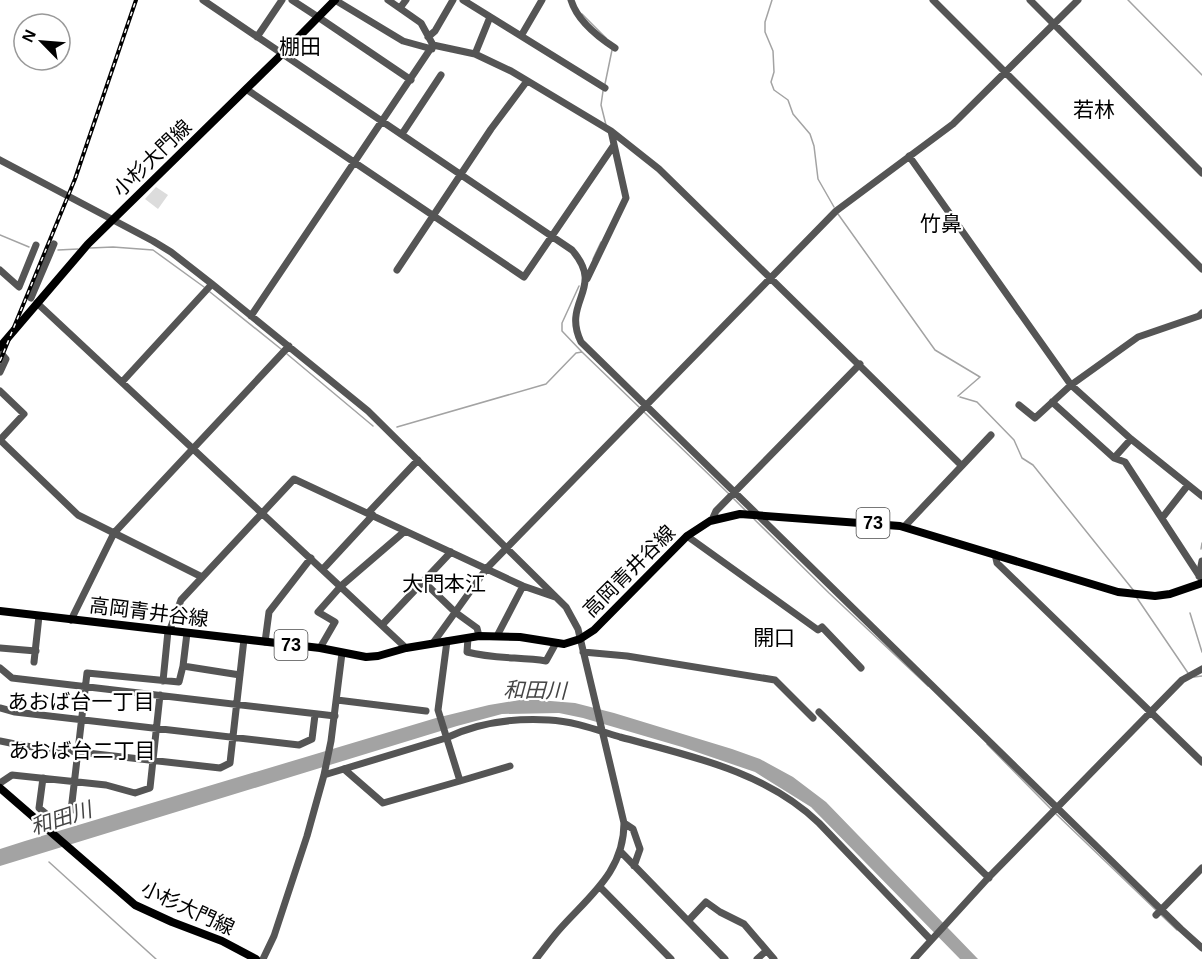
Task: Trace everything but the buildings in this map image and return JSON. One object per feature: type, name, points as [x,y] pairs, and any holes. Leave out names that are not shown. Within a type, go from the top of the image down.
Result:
[{"type":"main road","name":"小杉大門線","points":[[0,346],[34,301],[88,244],[334,0]]},
{"type":"main road","name":"高岡青井谷線","points":[[0,611],[320,648],[366,657],[479,636],[520,637],[564,644],[580,639],[594,630],[687,536],[700,526],[712,520],[740,514],[904,527],[1118,592],[1155,596],[1170,594],[1201,580]]},
{"type":"main road","name":"小杉大門線","points":[[0,788],[135,905],[222,941],[256,959]]},
{"type":"street","points":[[203,0],[553,235],[580,259],[585,269],[586,281]]},
{"type":"street","points":[[256,37],[282,0]]},
{"type":"street","points":[[292,0],[411,80]]},
{"type":"street","points":[[334,0],[403,41],[475,54],[489,59],[611,130],[659,169],[961,465]]},
{"type":"street","points":[[388,0],[421,23],[433,47]]},
{"type":"street","points":[[400,8],[406,0]]},
{"type":"street","points":[[428,36],[435,31],[453,0]]},
{"type":"street","points":[[463,0],[605,88]]},
{"type":"street","points":[[521,36],[542,0]]},
{"type":"street","points":[[571,0],[577,13],[615,48]]},
{"type":"street","points":[[933,0],[1202,269]]},
{"type":"street","points":[[1030,0],[1202,173]]},
{"type":"street","points":[[433,643],[487,568],[506,547],[836,211],[953,124],[1078,0]]},
{"type":"street","points":[[475,54],[490,17]]},
{"type":"street","points":[[251,316],[433,47]]},
{"type":"street","points":[[402,134],[441,75]]},
{"type":"street","points":[[397,270],[502,113],[527,81]]},
{"type":"street","points":[[246,89],[524,277],[614,145]]},
{"type":"street","points":[[611,130],[626,198],[586,281],[576,311],[574,322],[581,342],[1159,912],[1202,948]]},
{"type":"street","points":[[909,156],[1071,385],[1131,439],[1202,496]]},
{"type":"street","points":[[0,160],[114,218],[171,252],[212,284],[368,411],[558,598],[573,618],[624,823],[621,852],[611,872],[594,894],[558,931],[536,959]]},
{"type":"street","points":[[54,244],[34,301],[406,648]]},
{"type":"street","points":[[0,270],[18,287],[36,245]]},
{"type":"street","points":[[122,382],[212,284]]},
{"type":"street","points":[[1019,405],[1035,418],[1071,385],[1138,337],[1202,314]]},
{"type":"street","points":[[70,620],[114,533],[289,346]]},
{"type":"street","points":[[0,352],[6,359],[0,372]]},
{"type":"street","points":[[712,520],[716,511],[860,364]]},
{"type":"street","points":[[0,391],[24,414],[0,440],[78,515],[202,577]]},
{"type":"street","points":[[1052,402],[1114,458],[1125,462],[1201,580]]},
{"type":"street","points":[[904,527],[991,435]]},
{"type":"street","points":[[1114,458],[1131,439]]},
{"type":"street","points":[[323,569],[418,460]]},
{"type":"street","points":[[163,681],[168,631],[179,602],[294,479],[523,586],[558,598]]},
{"type":"street","points":[[1162,518],[1188,485]]},
{"type":"street","points":[[320,648],[334,622],[318,612],[341,586],[405,531]]},
{"type":"street","points":[[687,536],[818,630],[822,627],[861,668]]},
{"type":"street","points":[[382,625],[451,552]]},
{"type":"street","points":[[995,554],[997,563],[1202,762]]},
{"type":"street","points":[[265,642],[269,612],[311,558]]},
{"type":"street","points":[[1201,580],[1202,561]]},
{"type":"street","points":[[423,581],[455,612],[477,628],[479,636]]},
{"type":"street","points":[[497,636],[523,586]]},
{"type":"street","points":[[34,662],[39,616]]},
{"type":"street","points":[[43,778],[39,808],[51,818],[71,811],[87,673],[179,682],[187,633]]},
{"type":"street","points":[[468,638],[467,652],[483,656],[521,657],[546,661],[556,643]]},
{"type":"street","points":[[0,741],[220,768],[230,763],[244,639]]},
{"type":"street","points":[[447,641],[438,710],[460,781]]},
{"type":"street","points":[[0,648],[36,651]]},
{"type":"street","points":[[583,652],[627,656],[775,680],[813,718]]},
{"type":"street","points":[[263,959],[274,936],[324,776],[335,716],[342,653]]},
{"type":"street","points":[[183,666],[240,675]]},
{"type":"street","points":[[0,668],[12,678],[335,716]]},
{"type":"street","points":[[914,959],[988,878],[1182,680],[1202,669]]},
{"type":"street","points":[[0,783],[12,775],[106,785],[135,793],[150,788],[160,695]]},
{"type":"street","points":[[337,700],[426,711]]},
{"type":"street","points":[[0,708],[15,712],[156,730],[299,745],[312,739],[315,715]]},
{"type":"street","points":[[819,712],[988,878]]},
{"type":"street","points":[[324,776],[480,726],[529,720],[565,722],[683,754],[739,772],[787,797],[819,823],[931,938]]},
{"type":"street","points":[[344,769],[383,803],[510,766]]},
{"type":"street","points":[[624,823],[633,829],[640,849],[634,866]]},
{"type":"street","points":[[621,852],[726,959]]},
{"type":"street","points":[[1159,912],[1202,868]]},
{"type":"street","points":[[601,888],[671,959]]},
{"type":"street","points":[[688,921],[706,902],[744,924],[774,959]]},
{"type":"street","points":[[757,959],[766,951]]},
{"type":"shaded area","points":[[156,187],[168,195],[158,209],[145,199]]},
{"type":"shaded area","points":[[526,699],[575,703],[614,713],[760,759],[793,777],[826,802],[978,959],[960,959],[811,807],[755,772],[682,747],[559,713],[502,714],[457,726],[0,866],[0,849],[25,841],[436,718]]},
{"type":"waterway","points":[[772,0],[765,22],[765,32],[773,51],[774,72],[771,82],[774,90],[788,100],[793,114],[810,134],[814,146],[818,179],[834,207]]},
{"type":"waterway","points":[[1128,0],[1202,75]]},
{"type":"waterway","points":[[582,14],[606,38]]},
{"type":"waterway","points":[[605,84],[612,50]]},
{"type":"waterway","points":[[603,91],[601,105],[606,125]]},
{"type":"waterway","points":[[838,214],[935,350],[980,377],[958,396]]},
{"type":"waterway","points":[[0,235],[29,247]]},
{"type":"waterway","points":[[593,259],[601,242]]},
{"type":"waterway","points":[[90,248],[153,250],[204,287]]},
{"type":"waterway","points":[[58,250],[78,249]]},
{"type":"waterway","points":[[579,286],[562,323],[562,331],[582,352]]},
{"type":"waterway","points":[[210,292],[281,349]]},
{"type":"waterway","points":[[397,427],[546,384],[576,353],[582,352],[639,407]]},
{"type":"waterway","points":[[287,354],[373,426]]},
{"type":"waterway","points":[[960,397],[977,402],[1014,440],[1022,458],[1033,465],[1134,591]]},
{"type":"waterway","points":[[644,412],[729,494]]},
{"type":"waterway","points":[[733,498],[746,511]]},
{"type":"waterway","points":[[754,519],[928,686]]},
{"type":"waterway","points":[[1201,549],[1202,543]]},
{"type":"waterway","points":[[1137,598],[1188,673]]},
{"type":"waterway","points":[[1190,613],[1202,652]]},
{"type":"waterway","points":[[1194,677],[1202,676]]},
{"type":"waterway","points":[[987,744],[1051,809]]},
{"type":"waterway","points":[[1054,812],[1157,911]]},
{"type":"waterway","points":[[49,862],[156,959]]},
{"type":"waterway","points":[[1160,914],[1177,930]]},
{"type":"railway","points":[[0,361],[75,179],[136,0]]},
{"type":"district","name":"棚田","points":[[300,46]]},
{"type":"district","name":"若林","points":[[1094,109]]},
{"type":"district","name":"竹鼻","points":[[941,223]]},
{"type":"district","name":"大門本江","points":[[444,583]]},
{"type":"district","name":"開口","points":[[774,637]]},
{"type":"district","name":"あおば台一丁目","points":[[81,701]]},
{"type":"district","name":"あおば台二丁目","points":[[82,750]]},
{"type":"water label","name":"和田川","points":[[535,690]]},
{"type":"water label","name":"和田川","points":[[61,818]]}]
